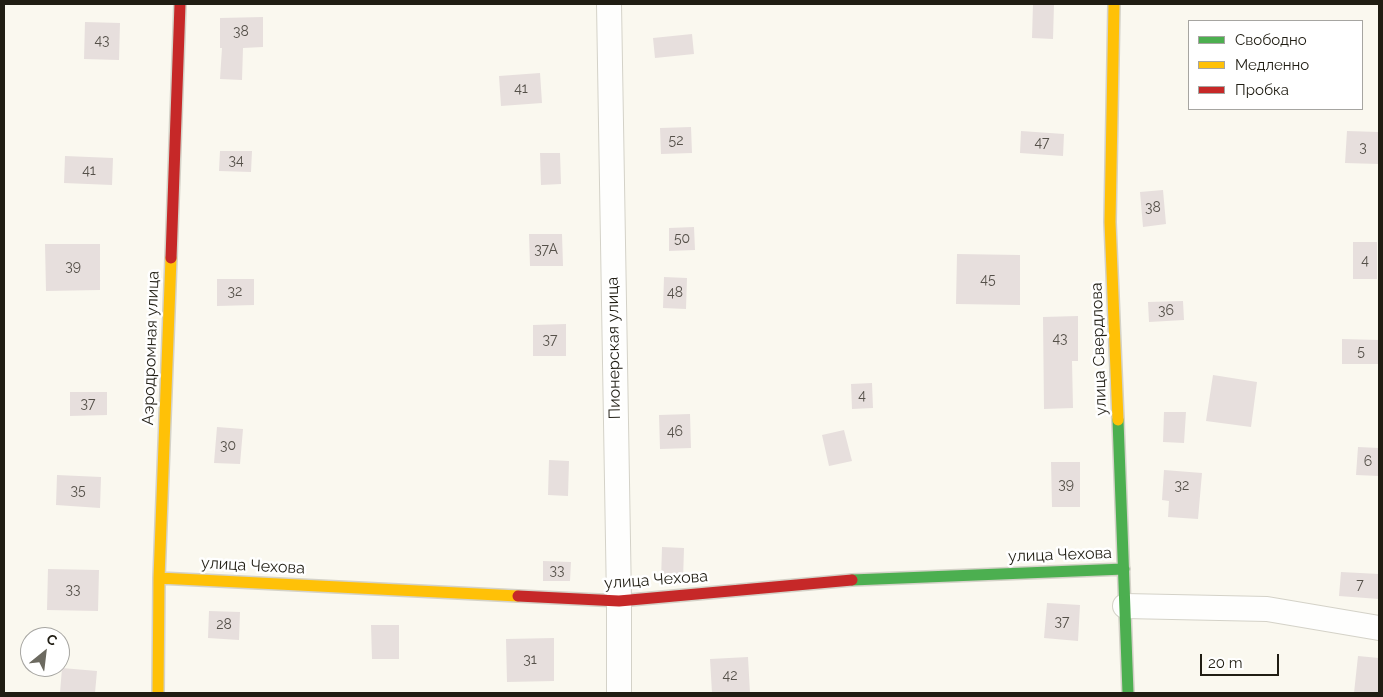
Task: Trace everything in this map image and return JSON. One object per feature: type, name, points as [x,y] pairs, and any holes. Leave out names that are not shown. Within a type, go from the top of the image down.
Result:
[{"type":"street","name":"Аэродромная улица","points":[[158,693],[160,578],[180,4]]},
{"type":"street","name":"Пионерская улица","points":[[608,4],[619,601],[618,693]]},
{"type":"street","name":"улица Свердлова","points":[[1114,4],[1110,222],[1128,693]]},
{"type":"street","name":"улица Чехова","points":[[160,578],[619,601],[874,578],[1124,569]]},
{"type":"street","points":[[1125,606],[1267,609],[1379,628]]},
{"type":"building","points":[[1033,4],[1054,4],[1053,39],[1032,38]]},
{"type":"building","points":[[263,17],[263,47],[243,48],[242,80],[220,79],[222,48],[220,48],[220,18]]},
{"type":"building","points":[[85,22],[120,23],[119,60],[84,59]]},
{"type":"building","points":[[692,34],[694,54],[655,58],[653,38]]},
{"type":"building","points":[[540,73],[542,103],[501,106],[499,76]]},
{"type":"building","points":[[691,127],[692,153],[661,154],[660,128]]},
{"type":"building","points":[[1021,131],[1064,134],[1063,156],[1020,153]]},
{"type":"building","points":[[1347,131],[1379,132],[1379,164],[1345,163]]},
{"type":"building","points":[[220,151],[252,151],[251,172],[219,171]]},
{"type":"building","points":[[540,153],[560,153],[561,184],[541,185]]},
{"type":"building","points":[[65,156],[113,158],[112,185],[64,183]]},
{"type":"building","points":[[1163,190],[1166,224],[1143,227],[1140,192]]},
{"type":"building","points":[[694,227],[695,250],[669,251],[669,228]]},
{"type":"building","points":[[529,234],[562,234],[563,266],[530,266]]},
{"type":"building","points":[[1353,242],[1377,242],[1377,279],[1353,279]]},
{"type":"building","points":[[45,244],[100,244],[100,290],[46,291]]},
{"type":"building","points":[[957,254],[1020,255],[1020,305],[956,304]]},
{"type":"building","points":[[664,277],[687,278],[686,309],[663,308]]},
{"type":"building","points":[[217,279],[254,279],[254,305],[217,306]]},
{"type":"building","points":[[1183,301],[1184,320],[1149,322],[1148,302]]},
{"type":"building","points":[[1078,316],[1078,361],[1072,361],[1073,408],[1044,409],[1043,317]]},
{"type":"building","points":[[566,324],[566,356],[533,356],[533,325]]},
{"type":"building","points":[[1342,339],[1379,340],[1379,364],[1342,364]]},
{"type":"building","points":[[1213,375],[1257,382],[1251,427],[1206,421]]},
{"type":"building","points":[[872,383],[873,408],[852,409],[851,384]]},
{"type":"building","points":[[70,392],[107,392],[107,415],[70,416]]},
{"type":"building","points":[[1164,412],[1186,412],[1184,443],[1163,442]]},
{"type":"building","points":[[690,414],[691,448],[660,449],[659,415]]},
{"type":"building","points":[[217,427],[243,429],[240,464],[214,463]]},
{"type":"building","points":[[844,430],[852,461],[829,466],[822,435]]},
{"type":"building","points":[[1358,447],[1379,448],[1379,476],[1356,475]]},
{"type":"building","points":[[549,460],[569,461],[568,496],[548,495]]},
{"type":"building","points":[[1051,462],[1080,462],[1080,507],[1052,507]]},
{"type":"building","points":[[1164,470],[1202,473],[1198,519],[1168,517],[1169,501],[1162,500]]},
{"type":"building","points":[[57,475],[101,477],[100,508],[56,505]]},
{"type":"building","points":[[662,547],[684,548],[683,580],[661,581]]},
{"type":"building","points":[[543,561],[571,562],[570,581],[543,581]]},
{"type":"building","points":[[48,569],[99,570],[98,611],[47,610]]},
{"type":"building","points":[[1341,572],[1379,574],[1379,599],[1339,596]]},
{"type":"building","points":[[1047,603],[1080,605],[1078,641],[1044,638]]},
{"type":"building","points":[[209,611],[240,612],[239,640],[208,638]]},
{"type":"building","points":[[371,625],[399,625],[399,659],[372,659]]},
{"type":"building","points":[[554,638],[554,681],[507,682],[506,639]]},
{"type":"building","points":[[1358,656],[1379,658],[1379,693],[1354,693]]},
{"type":"building","points":[[748,657],[750,693],[712,693],[710,659]]},
{"type":"building","points":[[70,669],[97,671],[95,693],[60,693],[61,677],[70,677]]},
{"type":"traffic: fast","points":[[1118,420],[1128,693]]},
{"type":"traffic: fast","points":[[852,580],[1124,569]]},
{"type":"traffic: slow","points":[[1114,4],[1110,222],[1118,420]]},
{"type":"traffic: slow","points":[[158,693],[159,578],[171,258]]},
{"type":"traffic: slow","points":[[159,578],[518,596]]},
{"type":"traffic: jam","points":[[171,258],[180,4]]},
{"type":"traffic: jam","points":[[518,596],[619,601],[852,580]]}]
